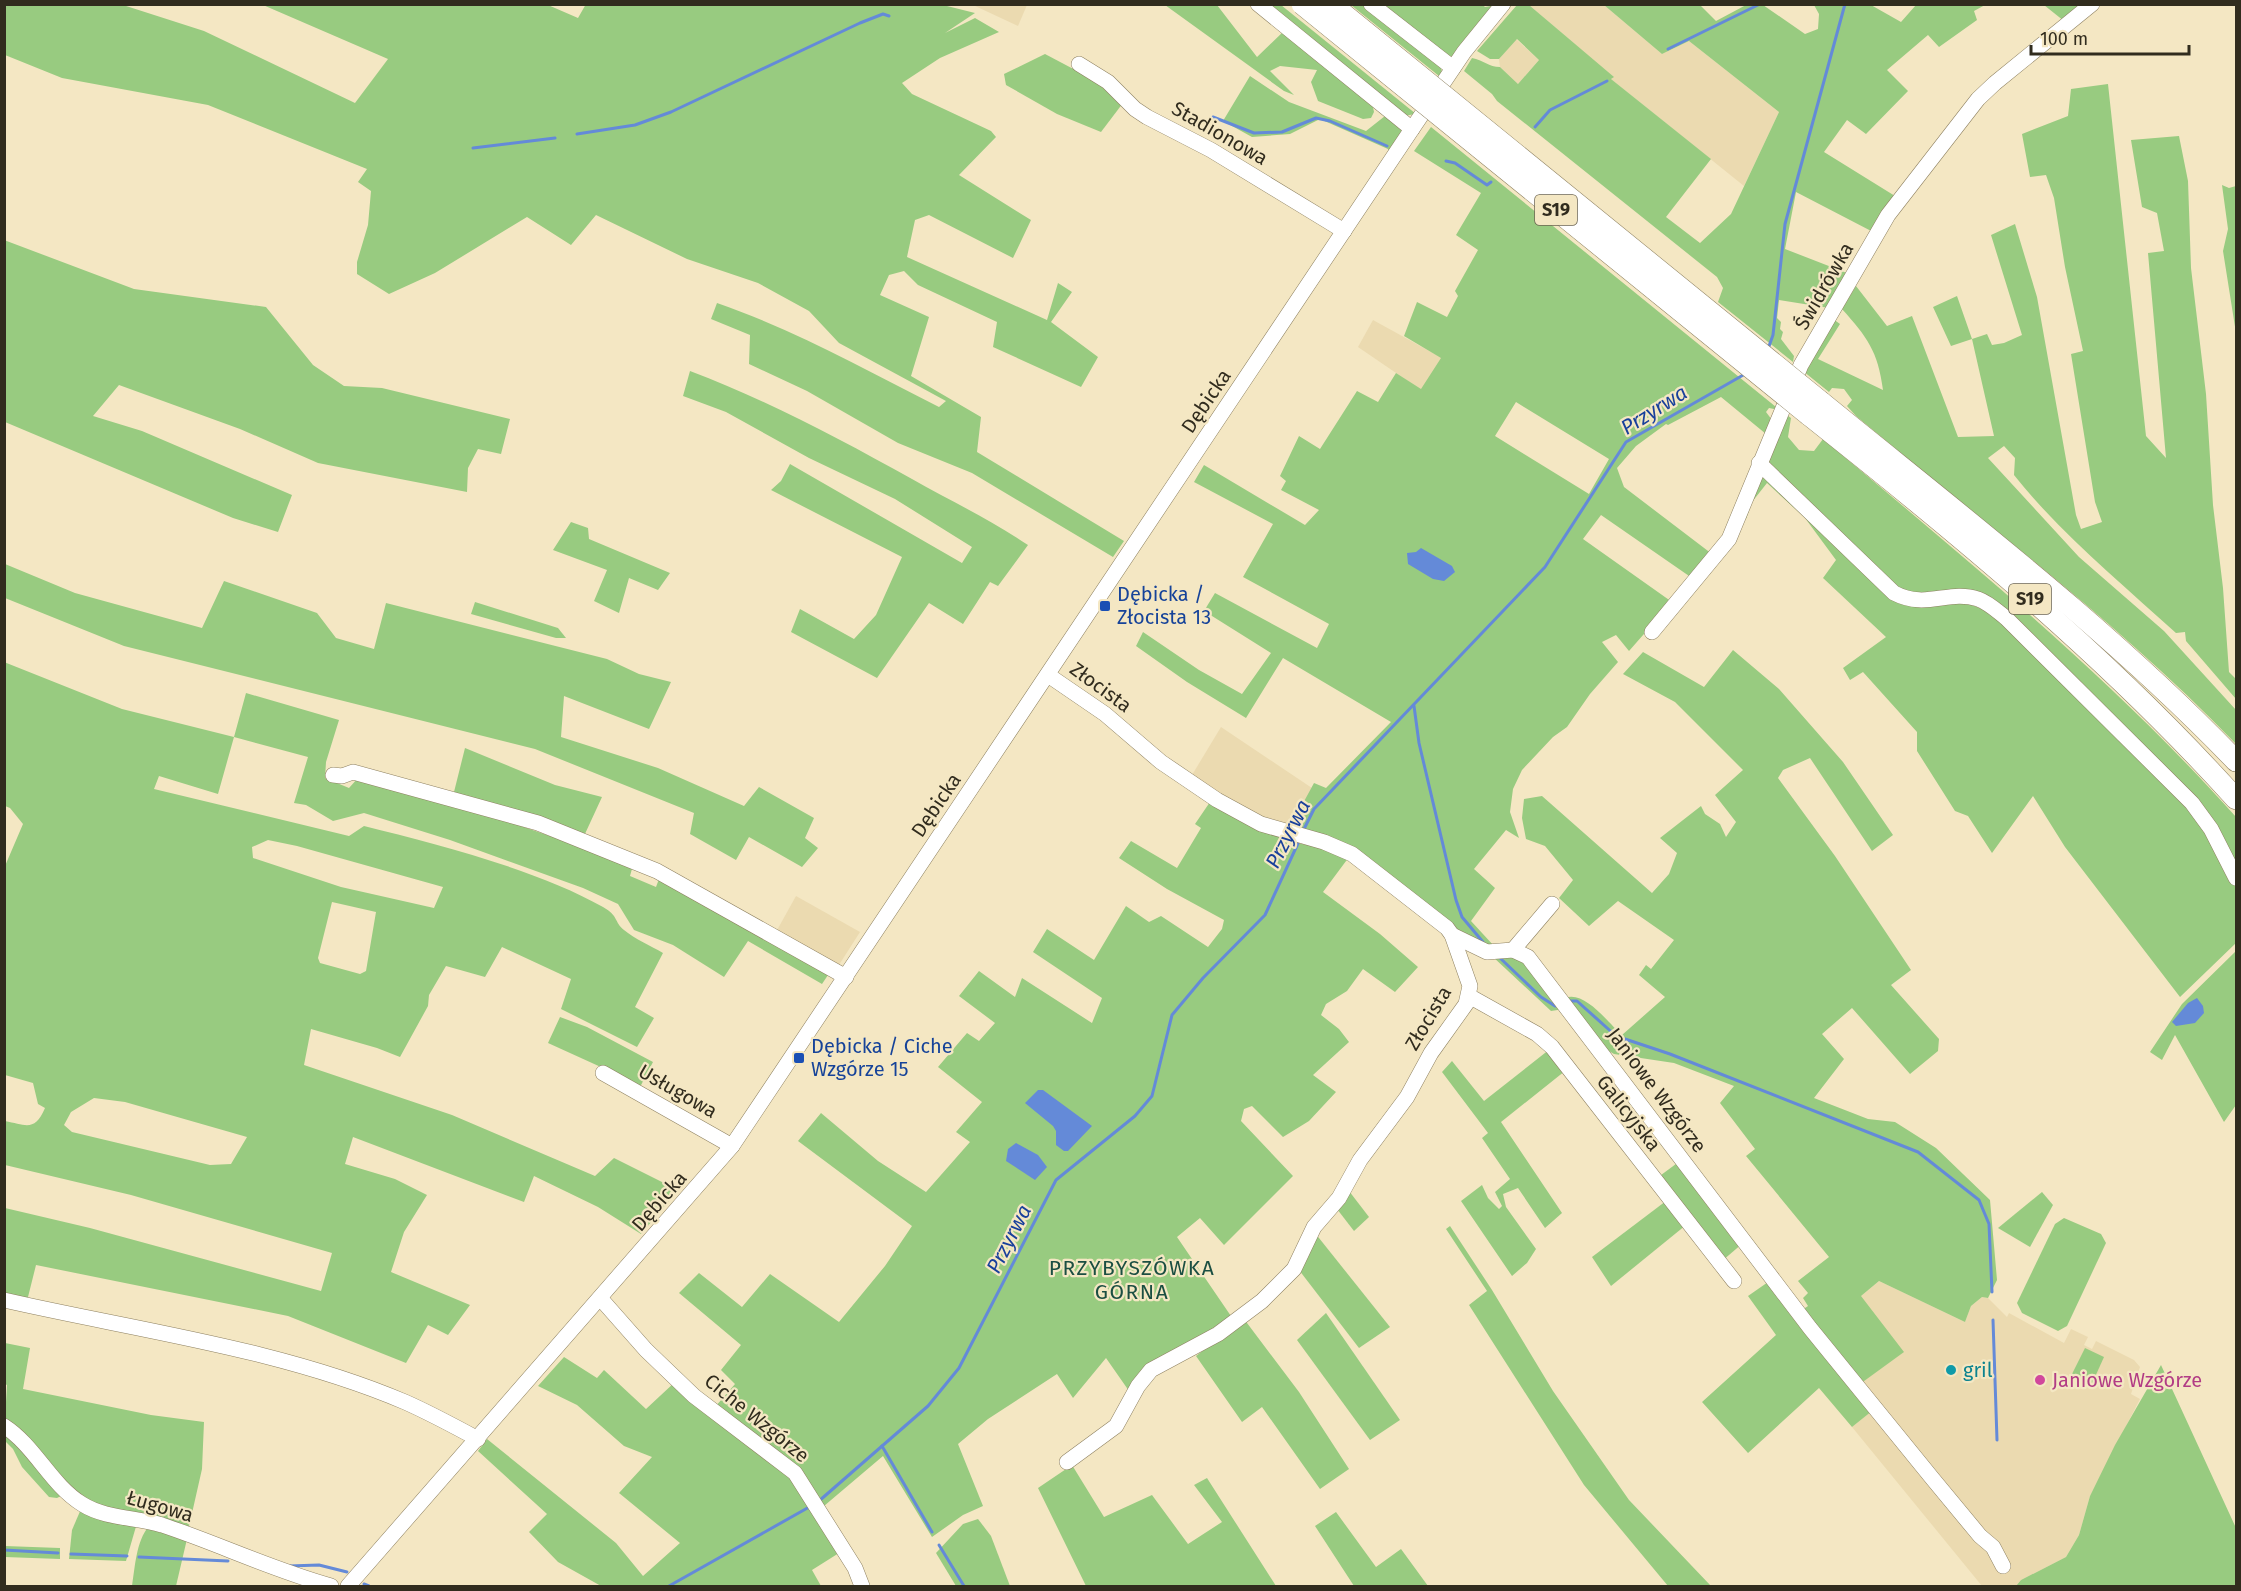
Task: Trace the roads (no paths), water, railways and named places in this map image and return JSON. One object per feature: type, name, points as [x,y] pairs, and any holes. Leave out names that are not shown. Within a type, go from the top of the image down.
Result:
[{"type":"highway","name":"S19","points":[[1302,4],[2098,628],[2185,707],[2236,761]]},
{"type":"highway","name":"S19","points":[[1331,4],[1815,408],[2082,644],[2182,740],[2236,799]]},
{"type":"street","points":[[1258,4],[1412,129]]},
{"type":"street","points":[[1371,4],[1453,68]]},
{"type":"street","name":"Dębicka","points":[[348,1587],[602,1299],[732,1146],[1453,68],[1503,4]]},
{"type":"street","name":"Świdrówka","points":[[1652,632],[1729,539],[1802,365],[1894,207],[1978,99],[2092,4]]},
{"type":"street","name":"Stadionowa","points":[[1079,64],[1108,82],[1141,113],[1203,145],[1344,231]]},
{"type":"street","points":[[1759,463],[1894,593],[1918,602],[1968,597],[1991,605],[2006,618],[2186,797],[2211,829],[2236,878]]},
{"type":"street","name":"Złocista","points":[[1048,675],[1105,714],[1161,762],[1207,794],[1251,819],[1352,854],[1437,919],[1452,934],[1467,975],[1469,996],[1431,1053],[1407,1097],[1360,1160],[1339,1198],[1314,1227],[1290,1275],[1262,1301],[1215,1336],[1151,1370],[1138,1386],[1116,1426],[1067,1462]]},
{"type":"street","points":[[333,775],[342,776],[353,772],[538,823],[679,882],[846,977]]},
{"type":"street","points":[[1452,934],[1487,952],[1513,950],[1552,904]]},
{"type":"street","name":"Janiowe Wzgórze","points":[[1513,950],[1528,957],[1562,998],[1810,1328],[1980,1536],[1993,1547],[2003,1566]]},
{"type":"street","name":"Galicyjska","points":[[1469,996],[1537,1034],[1552,1047],[1734,1281]]},
{"type":"street","name":"Usługowa","points":[[603,1073],[732,1146]]},
{"type":"street","name":"Ciche Wzgórze","points":[[602,1299],[670,1374],[710,1409],[788,1467],[803,1482],[855,1568],[862,1587]]},
{"type":"street","points":[[4,1300],[165,1334],[336,1377],[404,1402],[478,1439]]},
{"type":"street","name":"Ługowa","points":[[4,1426],[16,1435],[69,1494],[91,1509],[160,1525],[322,1585]]},
{"type":"water","points":[[1421,548],[1452,566],[1455,572],[1444,581],[1433,579],[1408,564],[1407,553],[1416,552]]},
{"type":"water","points":[[2197,998],[2203,1006],[2204,1013],[2195,1023],[2176,1026],[2172,1022],[2188,1003]]},
{"type":"water","points":[[1038,1090],[1043,1090],[1092,1126],[1068,1151],[1056,1145],[1056,1131],[1053,1126],[1025,1103]]},
{"type":"water","points":[[1016,1143],[1038,1155],[1047,1167],[1035,1180],[1006,1161],[1008,1149]]},
{"type":"waterway","points":[[1668,49],[1760,4]]},
{"type":"waterway","name":"Przyrwa","points":[[1768,349],[1773,335],[1785,224],[1845,4]]},
{"type":"waterway","points":[[577,134],[635,125],[671,112],[860,23],[883,14],[889,16]]},
{"type":"waterway","points":[[1535,127],[1550,110],[1607,81]]},
{"type":"waterway","points":[[1213,117],[1254,133],[1282,132],[1316,118],[1330,121],[1387,146]]},
{"type":"waterway","points":[[473,148],[555,138]]},
{"type":"waterway","points":[[1446,161],[1455,163],[1487,185],[1491,182]]},
{"type":"waterway","name":"Przyrwa","points":[[1303,831],[1314,809],[1545,567],[1626,442],[1745,374]]},
{"type":"waterway","points":[[1414,706],[1419,743],[1456,900],[1462,917],[1483,942]]},
{"type":"waterway","name":"Przyrwa","points":[[819,1501],[928,1406],[959,1368],[1056,1180],[1135,1116],[1152,1096],[1172,1015],[1203,978],[1265,915],[1300,839]]},
{"type":"waterway","points":[[1499,957],[1541,997],[1555,1006],[1560,1005]]},
{"type":"waterway","points":[[1570,1001],[1577,1001],[1616,1036],[1670,1054],[1918,1152],[1979,1200],[1989,1224],[1992,1292]]},
{"type":"waterway","points":[[1993,1320],[1997,1440]]},
{"type":"waterway","points":[[882,1446],[932,1532]]},
{"type":"waterway","name":"Przyrwa","points":[[669,1586],[811,1506]]},
{"type":"waterway","points":[[939,1545],[964,1586]]},
{"type":"waterway","points":[[4,1550],[58,1553]]},
{"type":"waterway","points":[[71,1554],[127,1556]]},
{"type":"waterway","points":[[139,1557],[228,1561]]},
{"type":"waterway","points":[[289,1566],[319,1565],[347,1572]]},
{"type":"waterway","points":[[364,1584],[369,1586]]},
{"type":"place","name":"Dębicka / Złocista 13","points":[[1105,606]]},
{"type":"place","name":"Dębicka / Ciche Wzgórze 15","points":[[799,1058]]},
{"type":"place","name":"gril","points":[[1951,1370]]},
{"type":"place","name":"Janiowe Wzgórze","points":[[2040,1380]]},
{"type":"district","name":"PRZYBYSZÓWKA GÓRNA","points":[[1132,1280]]}]
